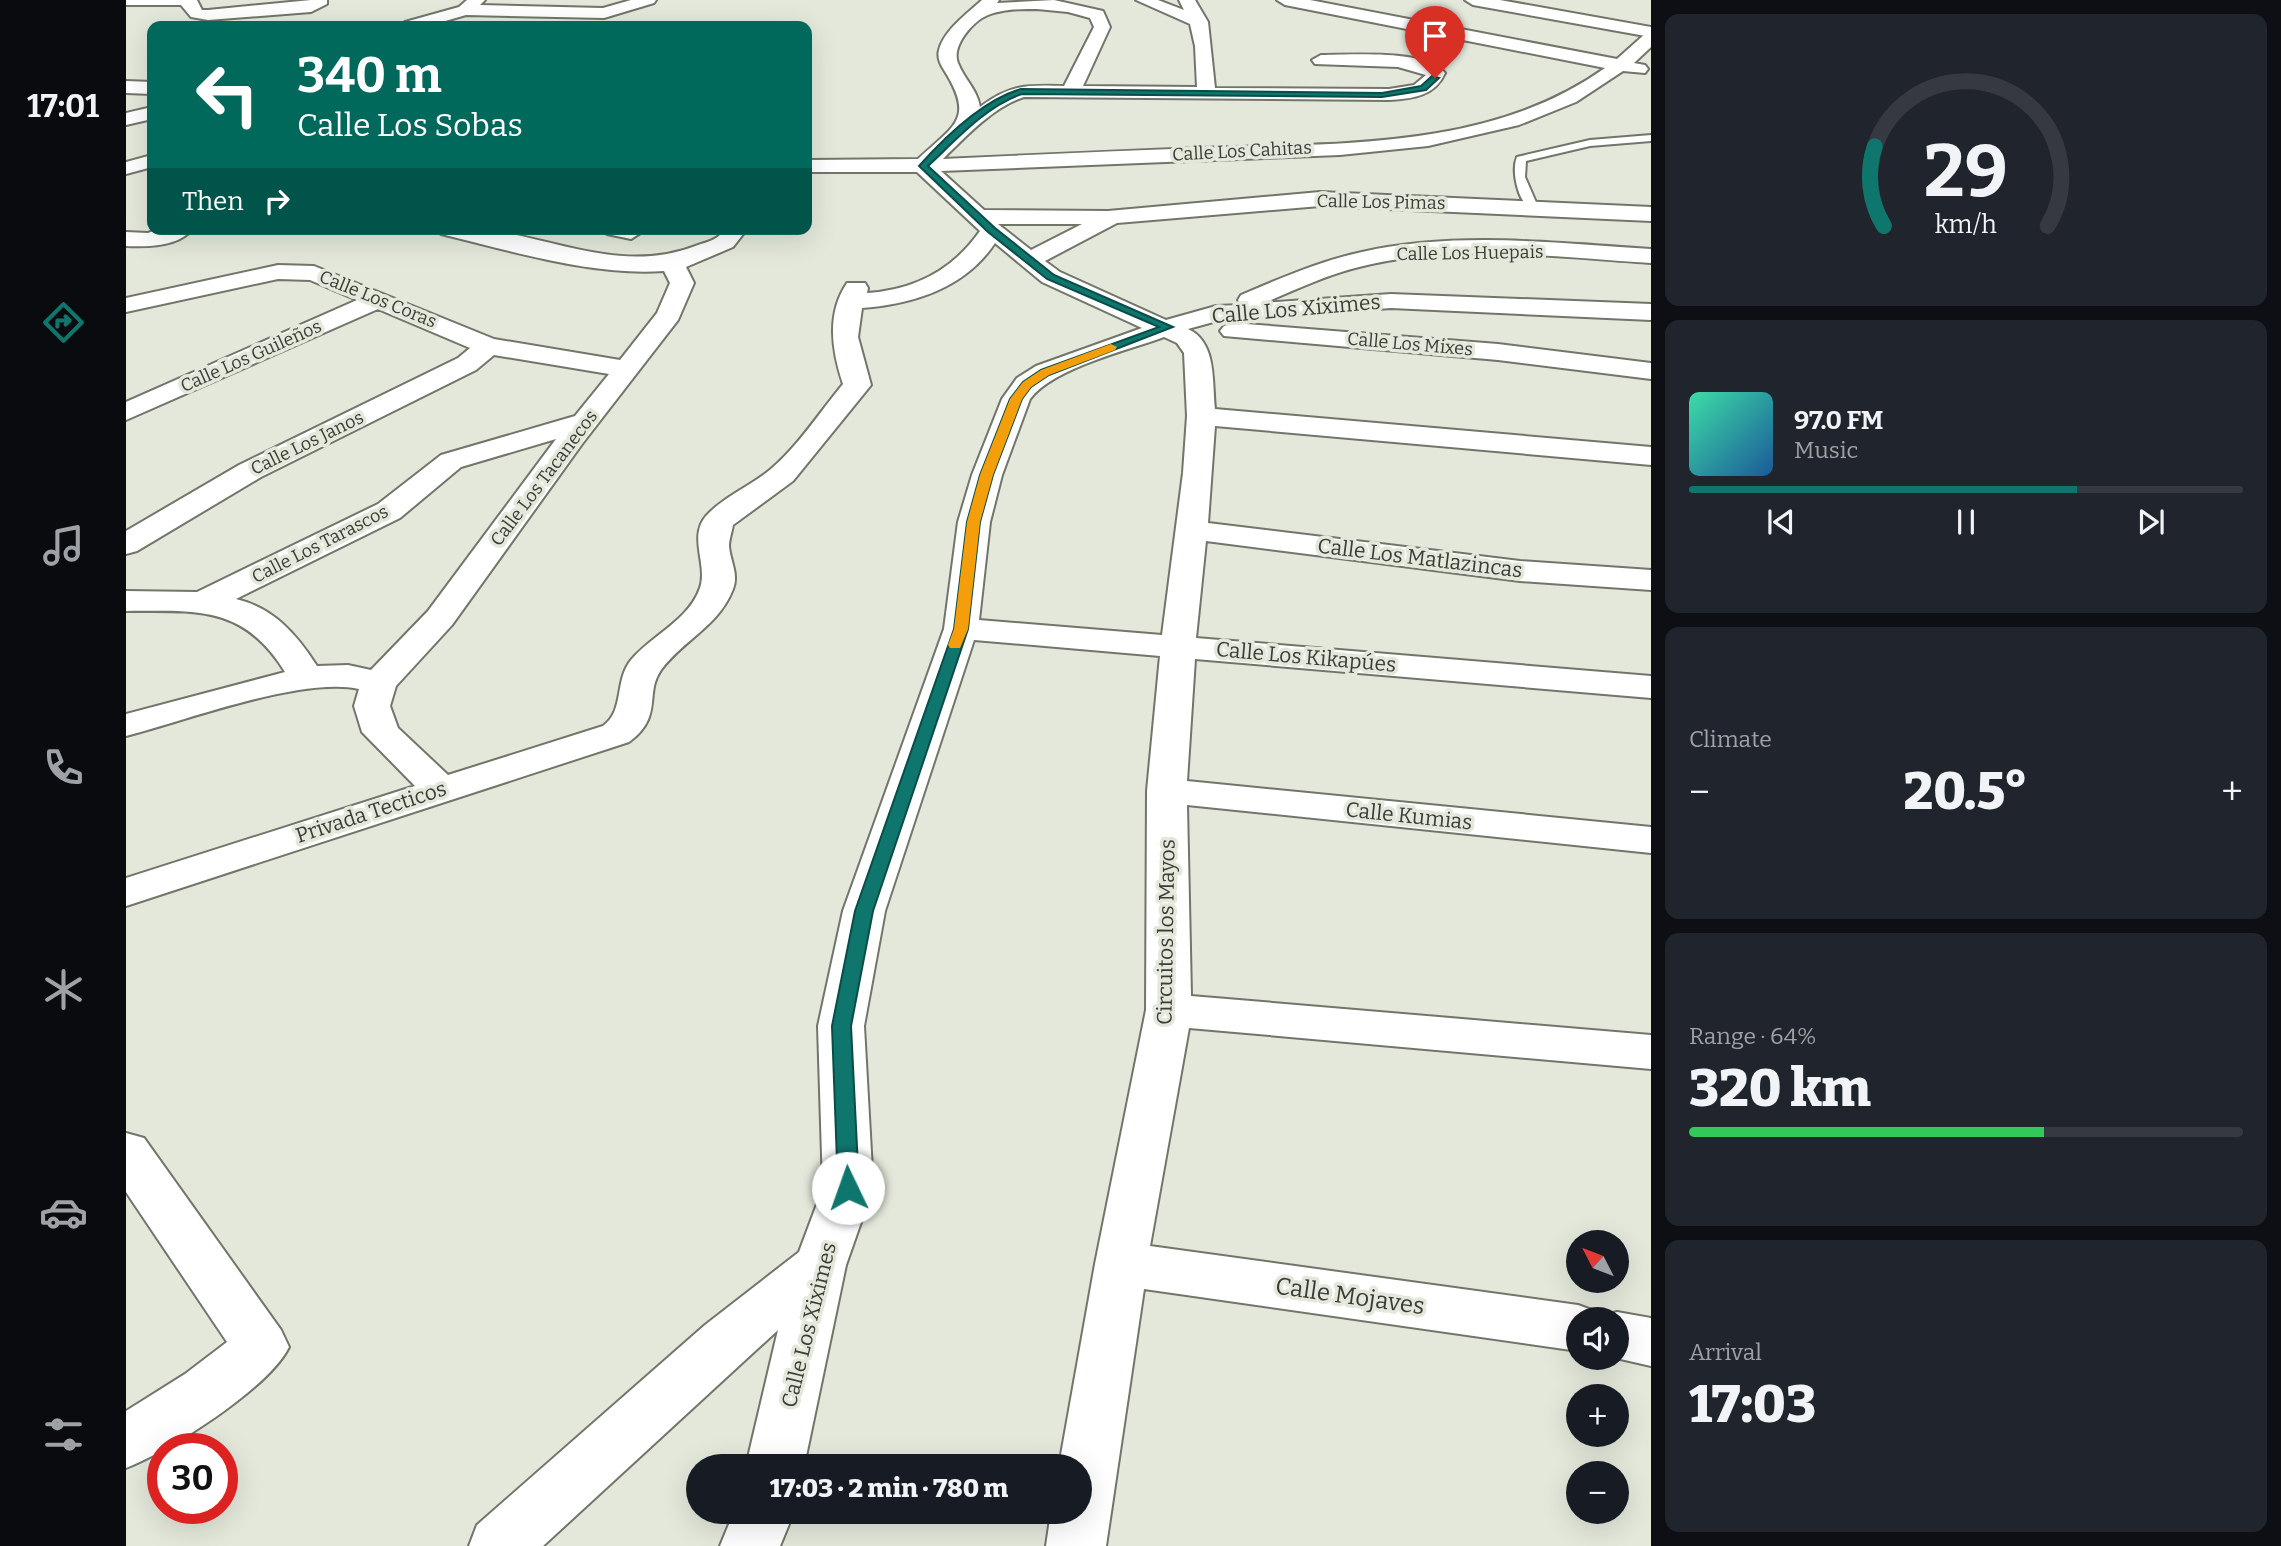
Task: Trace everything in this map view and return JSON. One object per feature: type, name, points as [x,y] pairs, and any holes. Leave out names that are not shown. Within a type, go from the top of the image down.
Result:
[{"type":"street","points":[[126,0],[187,0],[195,12],[202,15],[302,9],[316,6],[319,0]]},
{"type":"street","points":[[425,21],[471,5],[603,13],[648,0]]},
{"type":"street","points":[[1144,0],[1200,22]]},
{"type":"street","points":[[1187,0],[1200,22],[1206,51],[1206,95]]},
{"type":"street","points":[[1284,0],[1651,71]]},
{"type":"street","points":[[1473,0],[1651,32]]},
{"type":"street","points":[[961,130],[971,110],[970,102],[948,62],[947,50],[955,36],[984,7],[1048,4],[1097,15],[1102,27],[1071,91]]},
{"type":"street","name":"Calle Los Cahitas","points":[[812,166],[923,166],[1362,146],[1435,138],[1510,122],[1572,97],[1623,65],[1651,38]]},
{"type":"street","points":[[1168,327],[1065,285],[1040,269],[923,166],[961,130],[1013,94],[1071,91],[1298,97],[1404,93],[1433,82],[1436,73],[1427,68],[1405,64],[1321,60]]},
{"type":"street","points":[[126,87],[147,88]]},
{"type":"street","points":[[126,119],[147,114]]},
{"type":"street","name":"Calle Los Pimas","points":[[985,223],[1112,217],[1320,199],[1651,214]]},
{"type":"street","name":"Calle Los Pimas","points":[[1031,259],[1112,217]]},
{"type":"street","name":"Privada Tecticos","points":[[126,892],[616,734],[627,726],[634,714],[639,682],[645,667],[696,620],[711,601],[718,585],[718,564],[713,547],[718,521],[782,475],[857,385],[844,348],[854,294],[908,293],[939,283],[963,268],[980,250],[985,223]]},
{"type":"street","points":[[478,235],[581,256],[630,262],[672,263],[724,243],[734,235]]},
{"type":"street","points":[[126,239],[181,239]]},
{"type":"street","name":"Calle Los Huepais","points":[[1216,314],[1322,270],[1394,253],[1520,250],[1651,256]]},
{"type":"street","name":"Calle Los Tacanecos","points":[[379,683],[440,618],[584,422],[669,314],[682,282],[672,263]]},
{"type":"street","name":"Calle Los Coras","points":[[126,305],[152,302],[253,277],[296,271],[314,273],[488,346],[628,369]]},
{"type":"street","name":"Calle Los Guileños","points":[[126,412],[377,300]]},
{"type":"street","name":"Calle Los Xiximes","points":[[778,1454],[820,1265],[848,1188],[841,1026],[864,911],[961,629],[974,522],[986,475],[1016,399],[1027,384],[1045,372],[1168,327],[1216,314],[1378,301],[1651,312]]},
{"type":"street","points":[[126,313],[152,302]]},
{"type":"street","name":"Calle Los Mixes","points":[[1168,327],[1497,352],[1651,371]]},
{"type":"street","name":"Circuitos los Mayos","points":[[1076,1546],[1121,1264],[1169,1010],[1167,791],[1178,646],[1198,473],[1201,416],[1197,353],[1186,338],[1168,327]]},
{"type":"street","name":"Calle Los Janos","points":[[126,544],[250,471],[467,364],[488,346]]},
{"type":"street","points":[[1201,416],[1651,456]]},
{"type":"street","name":"Calle Los Tarascos","points":[[205,601],[389,511],[451,461],[584,422]]},
{"type":"street","name":"Calle Los Matlazincas","points":[[1190,530],[1520,571],[1651,580]]},
{"type":"street","points":[[126,601],[205,601],[234,606],[259,620],[292,651],[306,677]]},
{"type":"street","name":"Calle Los Kikapúes","points":[[961,629],[1651,687]]},
{"type":"street","points":[[126,725],[306,677],[348,676],[379,683],[372,706],[381,732],[440,789]]},
{"type":"street","name":"Calle Kumias","points":[[1167,791],[1651,840]]},
{"type":"street","points":[[1169,1010],[1651,1052]]},
{"type":"street","points":[[126,1152],[261,1347],[205,1392],[126,1442]]},
{"type":"street","name":"Calle Mojaves","points":[[1121,1264],[1566,1326]]},
{"type":"street","points":[[499,1546],[724,1342],[820,1265]]},
{"type":"street","points":[[1629,1337],[1651,1342]]},
{"type":"street","points":[[750,1546],[759,1524]]},
{"type":"lane","points":[[1532,207],[1519,173],[1518,165],[1521,159],[1590,143],[1651,138]]},
{"type":"slow traffic","points":[[955,645],[961,629],[974,522],[986,475],[1016,399],[1027,384],[1045,372],[1111,347]]},
{"type":"route","points":[[848,1188],[841,1026],[864,911],[961,629],[974,522],[986,475],[1016,399],[1027,384],[1045,372],[1072,361],[1168,327],[1051,277],[992,230],[923,166],[961,130],[1007,96],[1021,91],[1298,97],[1382,95],[1423,88],[1435,78]]}]
